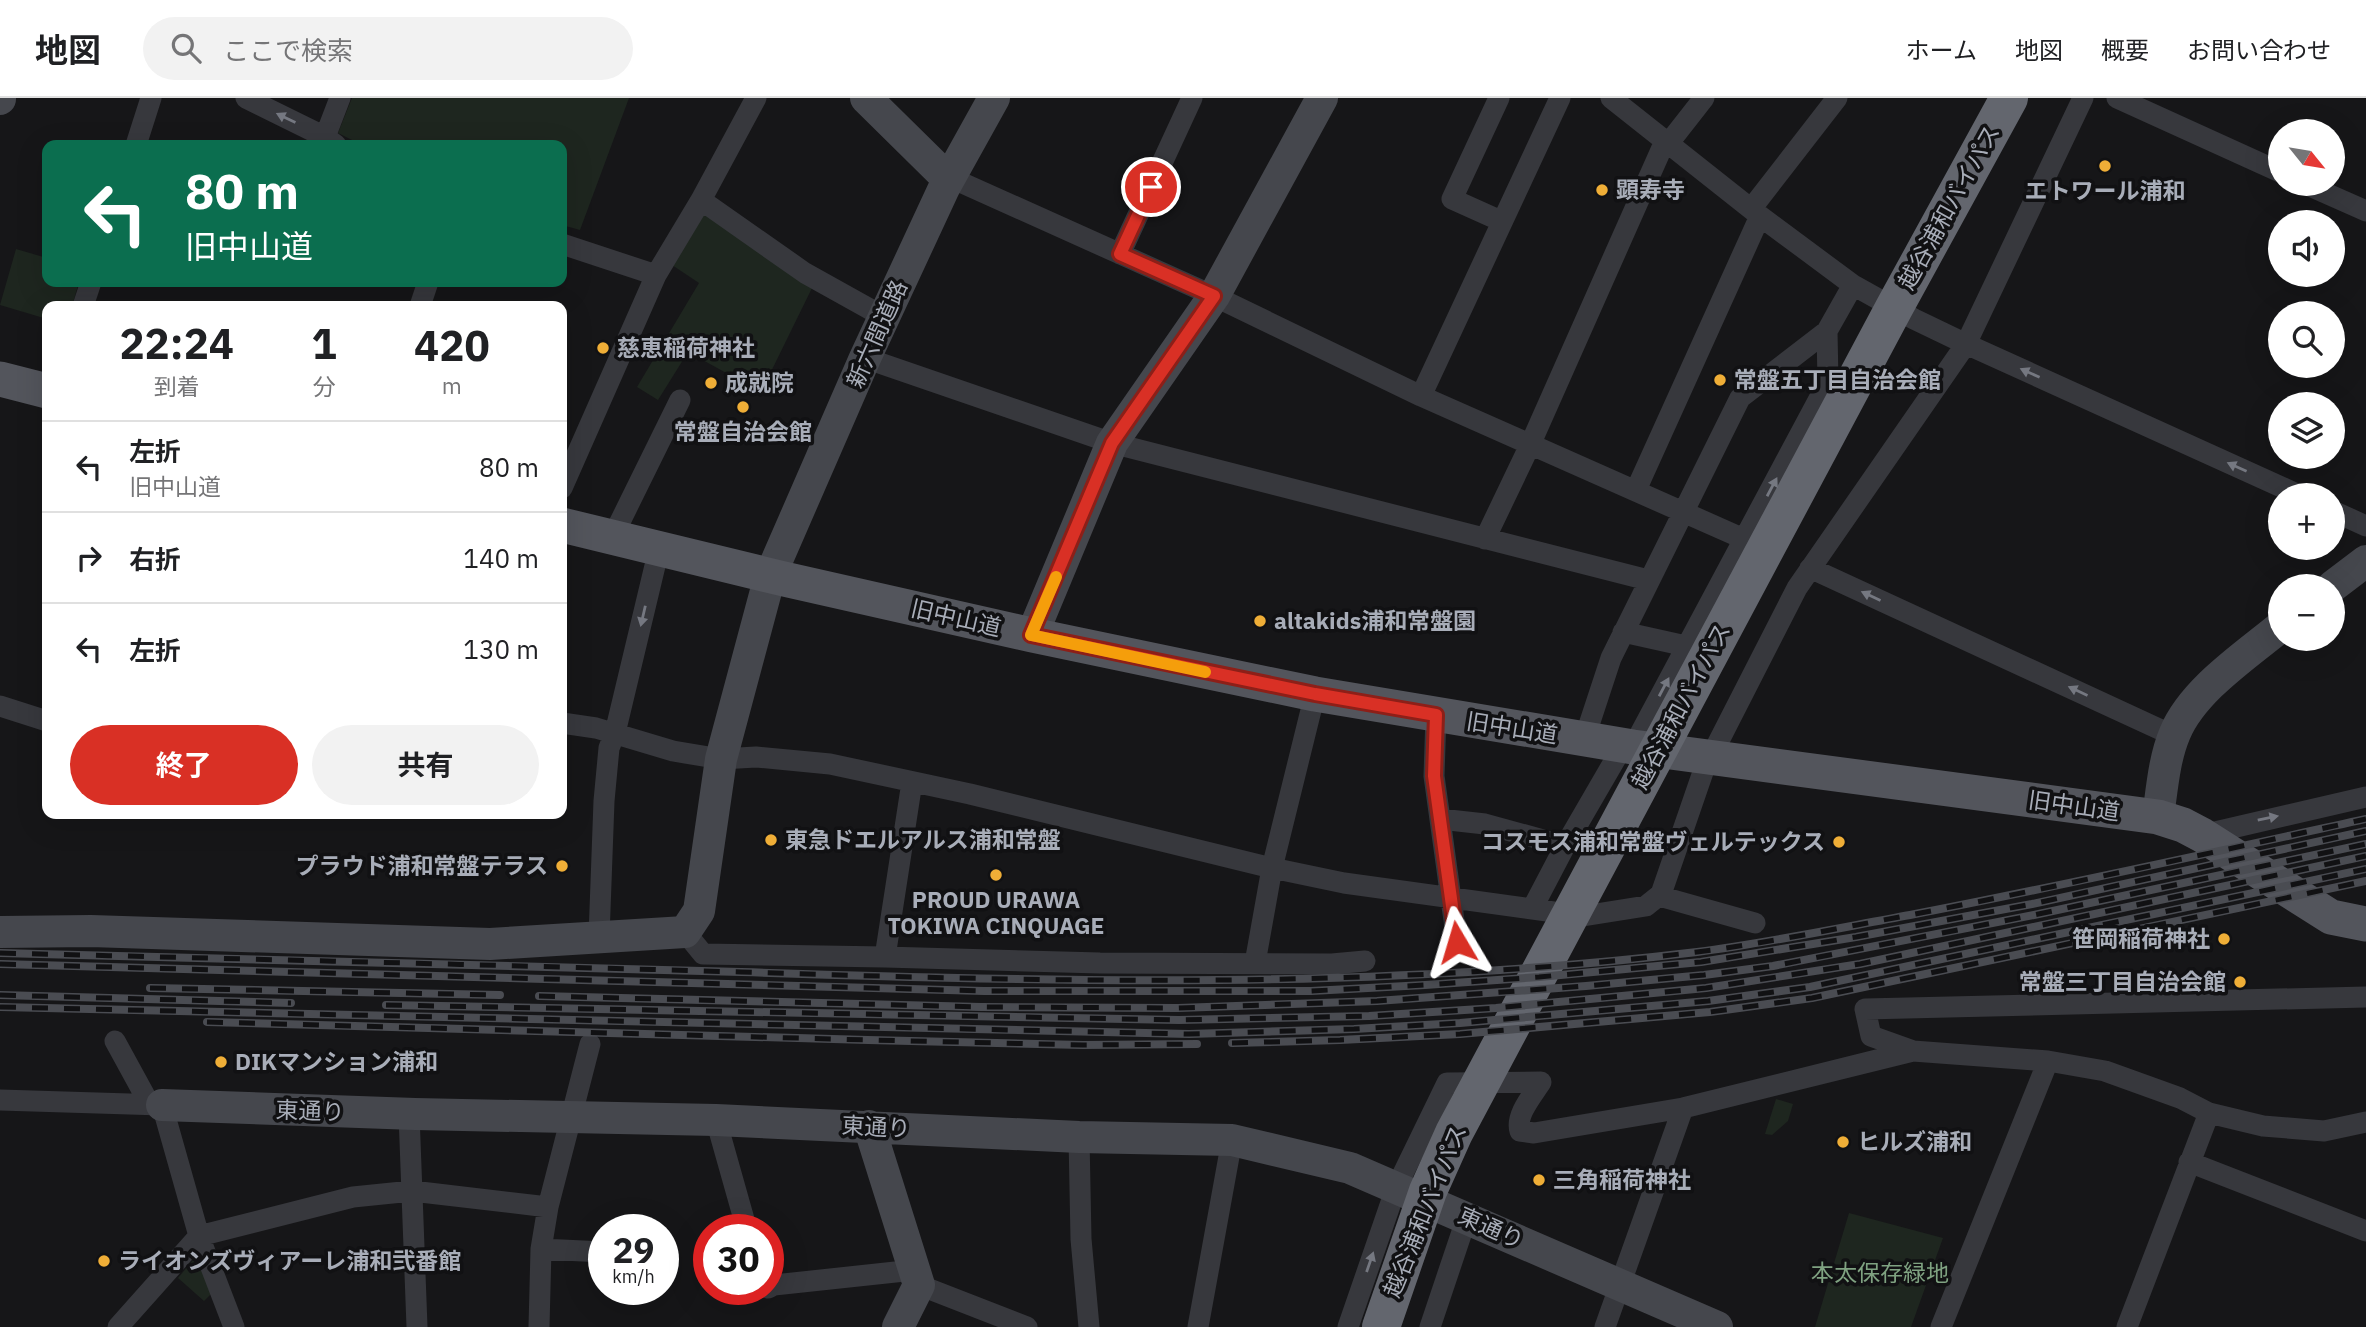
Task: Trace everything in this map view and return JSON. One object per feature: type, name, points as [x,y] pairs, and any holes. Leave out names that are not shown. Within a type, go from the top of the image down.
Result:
[{"type":"highway","name":"越谷浦和バイパス","points":[[1400,1327],[1425,1251],[1446,1200],[1511,1066],[1881,360],[2009,98]]},
{"type":"highway","name":"越谷浦和バイパス","points":[[1904,314],[2025,98]]},
{"type":"highway","name":"越谷浦和バイパス","points":[[1381,1327],[1428,1191],[1454,1133],[1881,360]]},
{"type":"main road","points":[[0,379],[42,390]]},
{"type":"main road","name":"旧中山道","points":[[567,526],[1031,635],[1315,694],[1628,747],[2158,817],[2183,825],[2207,838],[2331,917],[2366,924]]},
{"type":"street","points":[[138,140],[151,98]]},
{"type":"street","points":[[246,98],[329,140]]},
{"type":"street","points":[[331,140],[340,98]]},
{"type":"street","points":[[567,477],[656,275],[757,98]]},
{"type":"street","points":[[866,98],[949,177],[1214,296],[1421,396],[1744,539]]},
{"type":"street","name":"新六間道路","points":[[685,932],[699,911],[721,759],[770,576],[865,358],[949,177],[994,98]]},
{"type":"street","points":[[1120,254],[1192,98]]},
{"type":"street","points":[[1031,635],[1112,443],[1214,296],[1322,98]]},
{"type":"street","points":[[1499,98],[1452,199],[1501,221]]},
{"type":"street","points":[[1421,396],[1560,98]]},
{"type":"street","points":[[1611,98],[1755,212],[1853,285],[1904,314],[1966,344],[2273,483]]},
{"type":"street","points":[[1485,539],[1666,143],[1704,98]]},
{"type":"street","points":[[1636,490],[1755,212],[1837,98]]},
{"type":"street","points":[[567,724],[615,733],[673,751],[721,759],[795,759],[912,782],[1344,883],[1583,916],[1646,906],[1659,896],[1710,758],[1797,589],[1966,344],[2083,98]]},
{"type":"street","points":[[2117,98],[2268,167]]},
{"type":"street","points":[[2332,196],[2366,211]]},
{"type":"street","points":[[701,200],[804,273],[884,317]]},
{"type":"street","points":[[567,246],[656,275]]},
{"type":"street","points":[[1584,740],[1611,657],[1740,397],[1826,331],[1853,285]]},
{"type":"street","points":[[1532,909],[1565,846],[1628,747],[1686,646],[1828,382],[1826,331]]},
{"type":"street","points":[[865,358],[1112,443],[1647,580]]},
{"type":"street","points":[[612,538],[680,400]]},
{"type":"street","points":[[2345,516],[2366,526]]},
{"type":"street","points":[[599,937],[604,801],[609,748],[615,733],[659,549]]},
{"type":"street","points":[[2345,577],[2366,561]]},
{"type":"street","points":[[1810,568],[2159,729],[2175,732]]},
{"type":"street","points":[[1623,632],[1686,646]]},
{"type":"street","points":[[2158,817],[2165,767],[2175,732],[2197,698],[2268,637]]},
{"type":"street","points":[[1255,963],[1272,868],[1315,694]]},
{"type":"street","points":[[0,706],[42,719]]},
{"type":"street","points":[[1436,715],[1434,776],[1457,942]]},
{"type":"street","points":[[885,957],[912,782]]},
{"type":"street","points":[[2207,838],[2366,797]]},
{"type":"street","points":[[1440,819],[1485,824],[1565,846]]},
{"type":"street","points":[[1659,896],[1755,923]]},
{"type":"street","points":[[0,932],[91,932],[489,944],[685,932],[703,954],[1038,962],[1364,961]]},
{"type":"street","points":[[2366,996],[1865,1009],[1871,1036],[1913,1051],[2048,1061],[2105,1071],[2180,1098],[2209,1113],[2263,1126],[2324,1131],[2366,1122]]},
{"type":"street","points":[[115,1041],[156,1105],[234,1327]]},
{"type":"street","points":[[540,1327],[541,1248],[548,1207],[590,1044]]},
{"type":"street","points":[[1348,1327],[1396,1188],[1447,1083],[1541,1082],[1520,1118],[1518,1126],[1520,1131],[1525,1133],[1683,1108],[1913,1051]]},
{"type":"street","points":[[1941,1327],[2048,1061]]},
{"type":"street","name":"東通り","points":[[0,1100],[716,1121],[1079,1137],[1232,1140],[1350,1168],[1717,1327]]},
{"type":"street","points":[[1605,1327],[1683,1108]]},
{"type":"street","points":[[2127,1327],[2209,1113]]},
{"type":"street","points":[[409,1114],[417,1327]]},
{"type":"street","points":[[716,1121],[742,1214]]},
{"type":"street","points":[[869,1126],[917,1277],[898,1327]]},
{"type":"street","points":[[1079,1137],[1081,1239],[1089,1327]]},
{"type":"street","points":[[1198,1327],[1232,1140]]},
{"type":"street","points":[[2189,1163],[2366,1231]]},
{"type":"street","points":[[118,1327],[200,1236],[353,1197],[412,1191],[548,1207]]},
{"type":"street","points":[[1430,1327],[1466,1217]]},
{"type":"street","points":[[541,1248],[588,1251]]},
{"type":"street","points":[[784,1284],[917,1277],[1027,1327]]},
{"type":"green space","points":[[352,98],[629,98],[580,230],[567,226],[567,140],[352,140],[338,133]]},
{"type":"green space","points":[[701,209],[812,288],[761,392],[688,352],[658,400],[637,387],[699,283],[672,265]]},
{"type":"green space","points":[[16,249],[42,257],[42,287],[78,287],[73,301],[42,301],[42,318],[0,305]]},
{"type":"green space","points":[[1776,1099],[1793,1104],[1788,1121],[1772,1135],[1765,1134]]},
{"type":"green space","name":"本太保存緑地","points":[[1849,1213],[1943,1238],[1911,1327],[1815,1327]]},
{"type":"green space","points":[[193,1260],[201,1261],[213,1292],[204,1301],[178,1278]]},
{"type":"railway","points":[[0,953],[1100,980],[1339,978],[1459,973],[1697,952],[1777,940],[2024,892],[2366,819]]},
{"type":"railway","points":[[0,964],[984,991],[1311,991],[1425,985],[1701,962],[1856,937],[2032,904],[2366,831]]},
{"type":"railway","points":[[539,996],[981,1007],[1178,1008],[1377,1001],[1586,986],[1773,966],[2034,915],[2366,844]]},
{"type":"railway","points":[[386,1005],[1179,1020],[1369,1016],[1496,1008],[1706,988],[1860,964],[2366,856]]},
{"type":"railway","points":[[0,1007],[1189,1034],[1460,1023],[1708,1001],[1810,987],[2366,869]]},
{"type":"railway","points":[[1232,1043],[1460,1034],[1710,1012],[1812,998],[2366,881]]},
{"type":"railway","points":[[150,988],[500,995]]},
{"type":"railway","points":[[0,995],[291,1003]]},
{"type":"railway","points":[[207,1022],[1083,1045],[1197,1044]]},
{"type":"slow traffic","points":[[1056,577],[1031,635],[1205,672]]},
{"type":"place","name":"エトワール浦和","points":[[2105,166]]},
{"type":"place","name":"顕寿寺","points":[[1602,190]]},
{"type":"place","name":"慈恵稲荷神社","points":[[603,348]]},
{"type":"place","name":"常盤五丁目自治会館","points":[[1720,380]]},
{"type":"place","name":"成就院","points":[[711,383]]},
{"type":"place","name":"常盤自治会館","points":[[743,407]]},
{"type":"place","name":"altakids浦和常盤園","points":[[1260,621]]},
{"type":"place","name":"東急ドエルアルス浦和常盤","points":[[771,840]]},
{"type":"place","name":"コスモス浦和常盤ヴェルテックス","points":[[1839,842]]},
{"type":"place","name":"プラウド浦和常盤テラス","points":[[562,866]]},
{"type":"place","name":"PROUD URAWA TOKIWA CINQUAGE","points":[[996,875]]},
{"type":"place","name":"笹岡稲荷神社","points":[[2224,939]]},
{"type":"place","name":"常盤三丁目自治会館","points":[[2240,982]]},
{"type":"place","name":"DIKマンション浦和","points":[[221,1062]]},
{"type":"place","name":"ヒルズ浦和","points":[[1843,1142]]},
{"type":"place","name":"三角稲荷神社","points":[[1539,1180]]},
{"type":"place","name":"ライオンズヴィアーレ浦和弐番館","points":[[104,1261]]},
{"type":"route","points":[[1151,187],[1120,254],[1214,296],[1112,443],[1031,635],[1315,694],[1436,715],[1434,776],[1457,942]]}]
